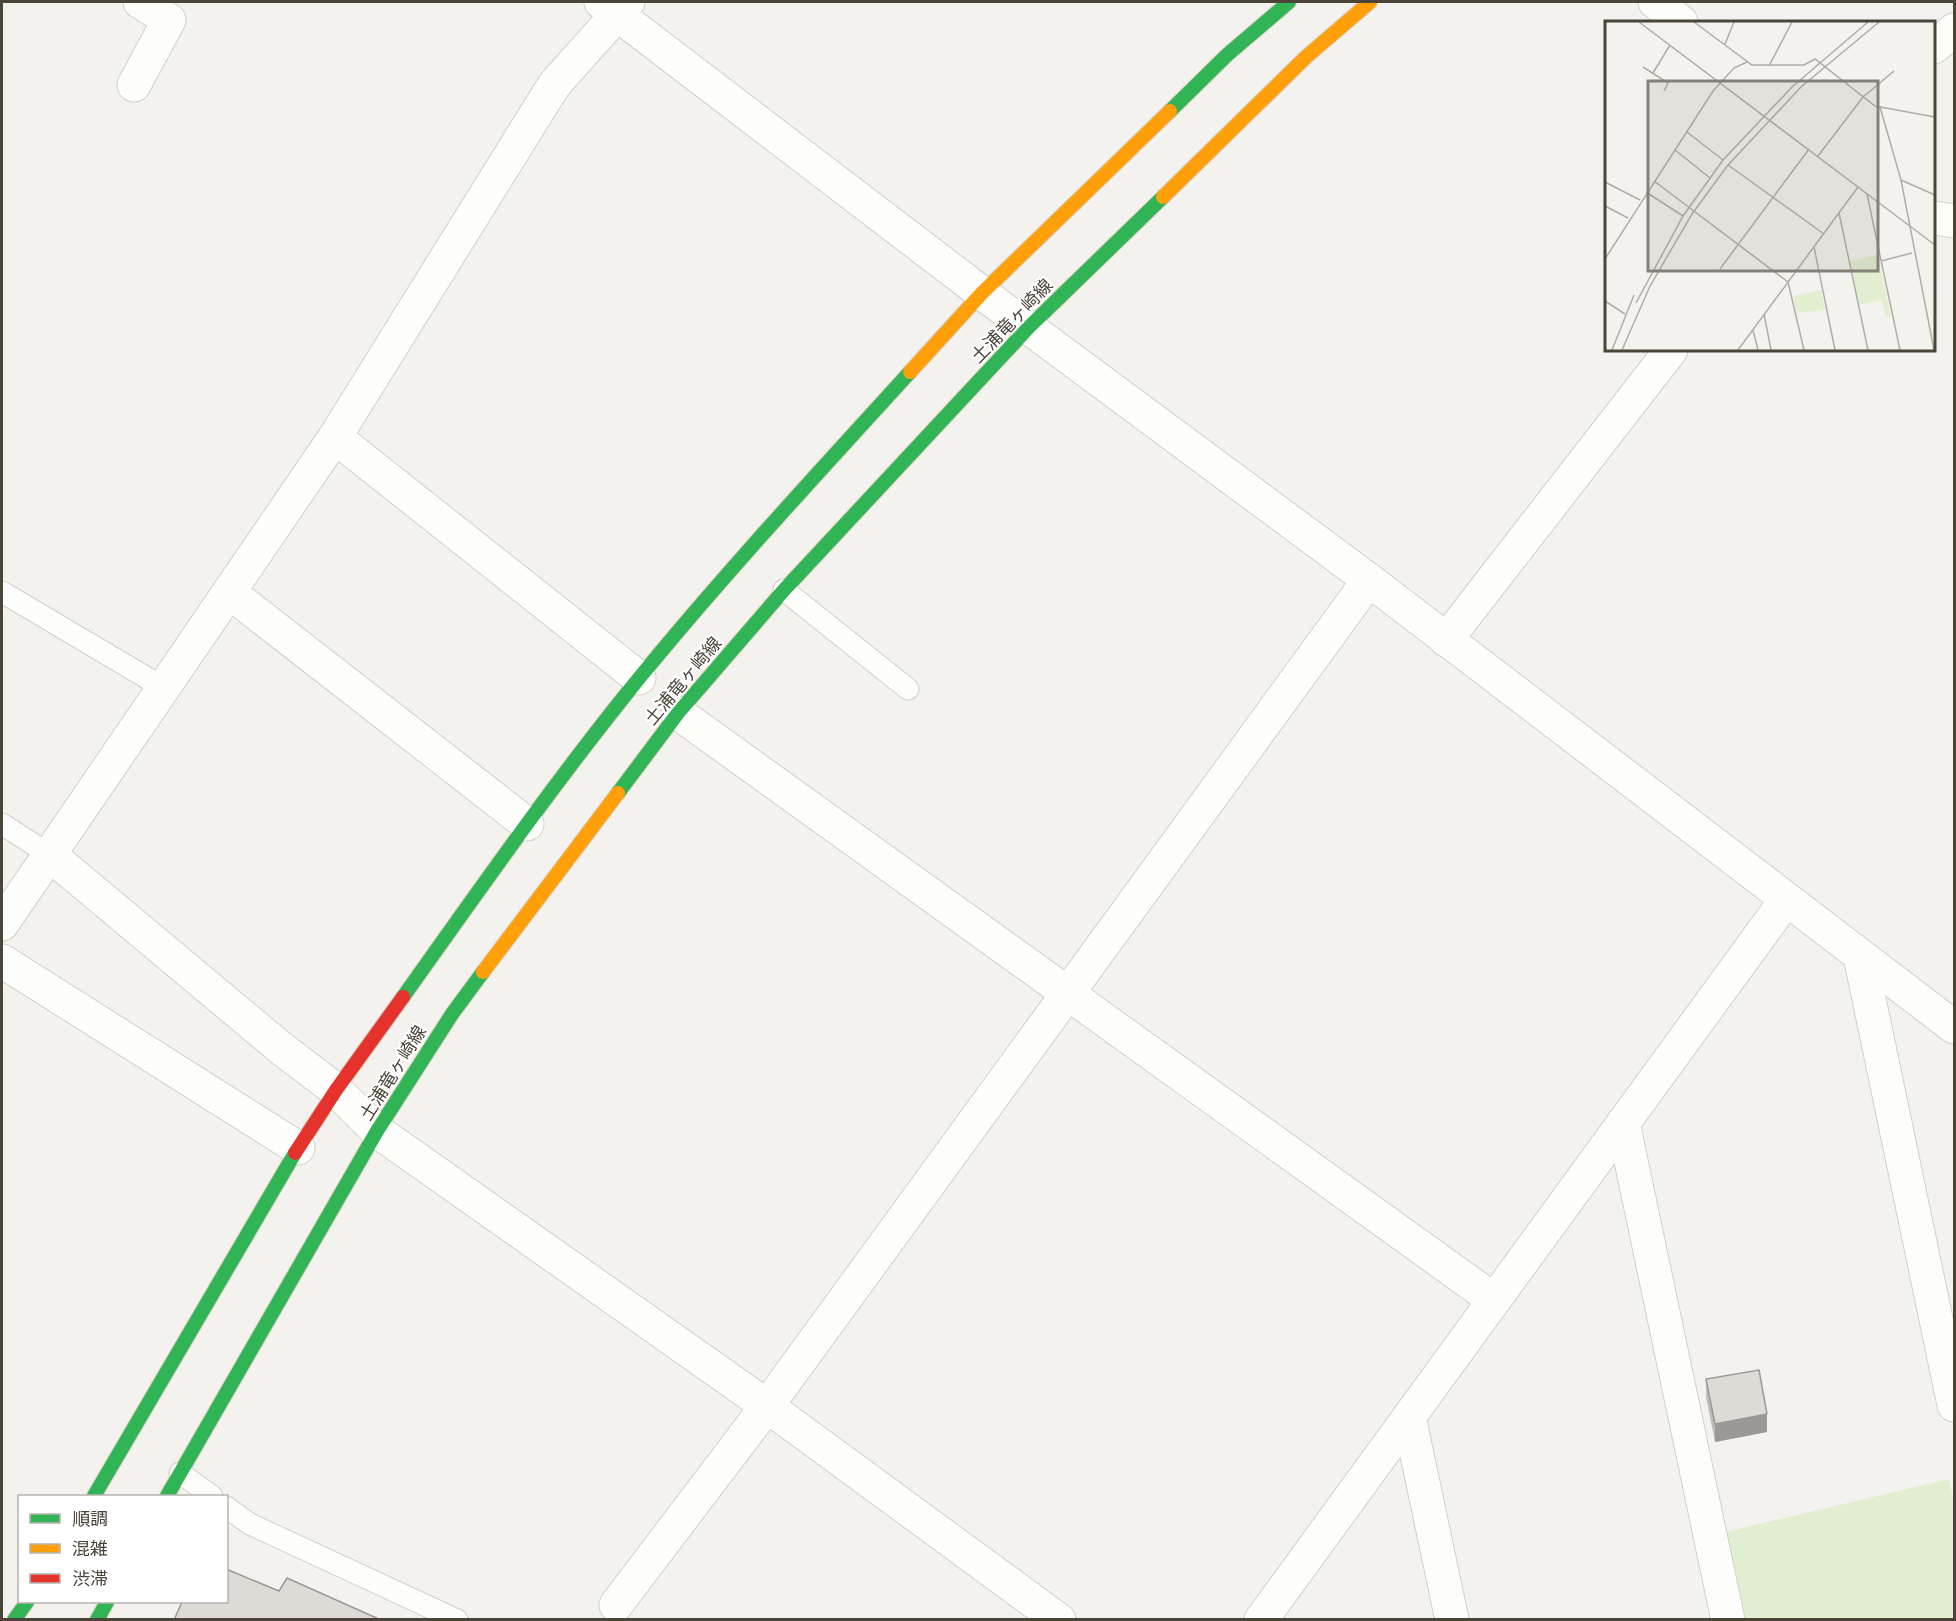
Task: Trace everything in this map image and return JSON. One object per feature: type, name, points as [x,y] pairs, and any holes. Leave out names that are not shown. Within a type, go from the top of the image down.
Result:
[{"type":"main road","name":"土浦竜ヶ崎線","points":[[95,1495],[298,1148],[336,1090],[527,824],[639,678],[735,564],[982,293],[1227,55],[1289,2]]},
{"type":"main road","name":"土浦竜ヶ崎線","points":[[168,1495],[377,1131],[452,1014],[678,713],[784,590],[1029,327],[1306,57],[1370,2]]},
{"type":"main road","points":[[14,1620],[26,1603]]},
{"type":"main road","points":[[27,1620],[36,1603]]},
{"type":"main road","points":[[97,1620],[108,1603]]},
{"type":"main road","points":[[104,1620],[109,1603]]},
{"type":"street","points":[[134,85],[169,20],[140,2]]},
{"type":"street","points":[[1655,2],[1681,21]]},
{"type":"street","points":[[2,924],[335,436],[554,85],[615,6],[982,293],[1369,580],[1954,1027]]},
{"type":"street","points":[[1935,46],[1954,30]]},
{"type":"street","points":[[1935,218],[1954,221]]},
{"type":"street","points":[[1446,639],[1670,351]]},
{"type":"street","points":[[335,436],[639,678]]},
{"type":"street","points":[[616,1605],[767,1406],[1369,580]]},
{"type":"street","points":[[230,592],[527,824]]},
{"type":"street","points":[[678,713],[1494,1300]]},
{"type":"street","points":[[50,855],[282,1049],[336,1090],[377,1131],[767,1406],[1059,1620]]},
{"type":"street","points":[[1261,1620],[1786,900]]},
{"type":"street","points":[[1860,957],[1954,1406]]},
{"type":"street","points":[[2,961],[298,1148]]},
{"type":"street","points":[[1623,1123],[1728,1620]]},
{"type":"street","points":[[1409,1417],[1452,1620]]},
{"type":"lane","points":[[784,590],[908,689]]},
{"type":"lane","points":[[2,591],[164,688]]},
{"type":"lane","points":[[2,824],[50,855]]},
{"type":"lane","points":[[180,1473],[209,1495]]},
{"type":"lane","points":[[228,1508],[250,1524],[457,1620]]},
{"type":"green space","points":[[1949,1479],[1954,1505],[1954,1619],[1738,1619],[1721,1533]]},
{"type":"building","points":[[1759,1370],[1767,1414],[1715,1424],[1706,1379]]},
{"type":"building","points":[[228,1570],[279,1591],[287,1578],[381,1620],[174,1620],[182,1603],[228,1603]]},
{"type":"traffic: fast","points":[[1170,111],[1227,55],[1289,2]]},
{"type":"traffic: fast","points":[[618,793],[678,713],[784,590],[1029,327],[1163,197]]},
{"type":"traffic: fast","points":[[403,997],[548,795],[640,677],[739,561],[910,372]]},
{"type":"traffic: fast","points":[[168,1495],[377,1131],[452,1014],[483,972]]},
{"type":"traffic: fast","points":[[95,1495],[295,1153]]},
{"type":"traffic: fast","points":[[14,1620],[26,1603]]},
{"type":"traffic: fast","points":[[97,1620],[106,1603]]},
{"type":"traffic: slow","points":[[1163,197],[1306,57],[1370,2]]},
{"type":"traffic: slow","points":[[910,372],[982,293],[1170,111]]},
{"type":"traffic: slow","points":[[483,972],[618,793]]},
{"type":"traffic: jam","points":[[295,1153],[336,1090],[403,997]]}]
